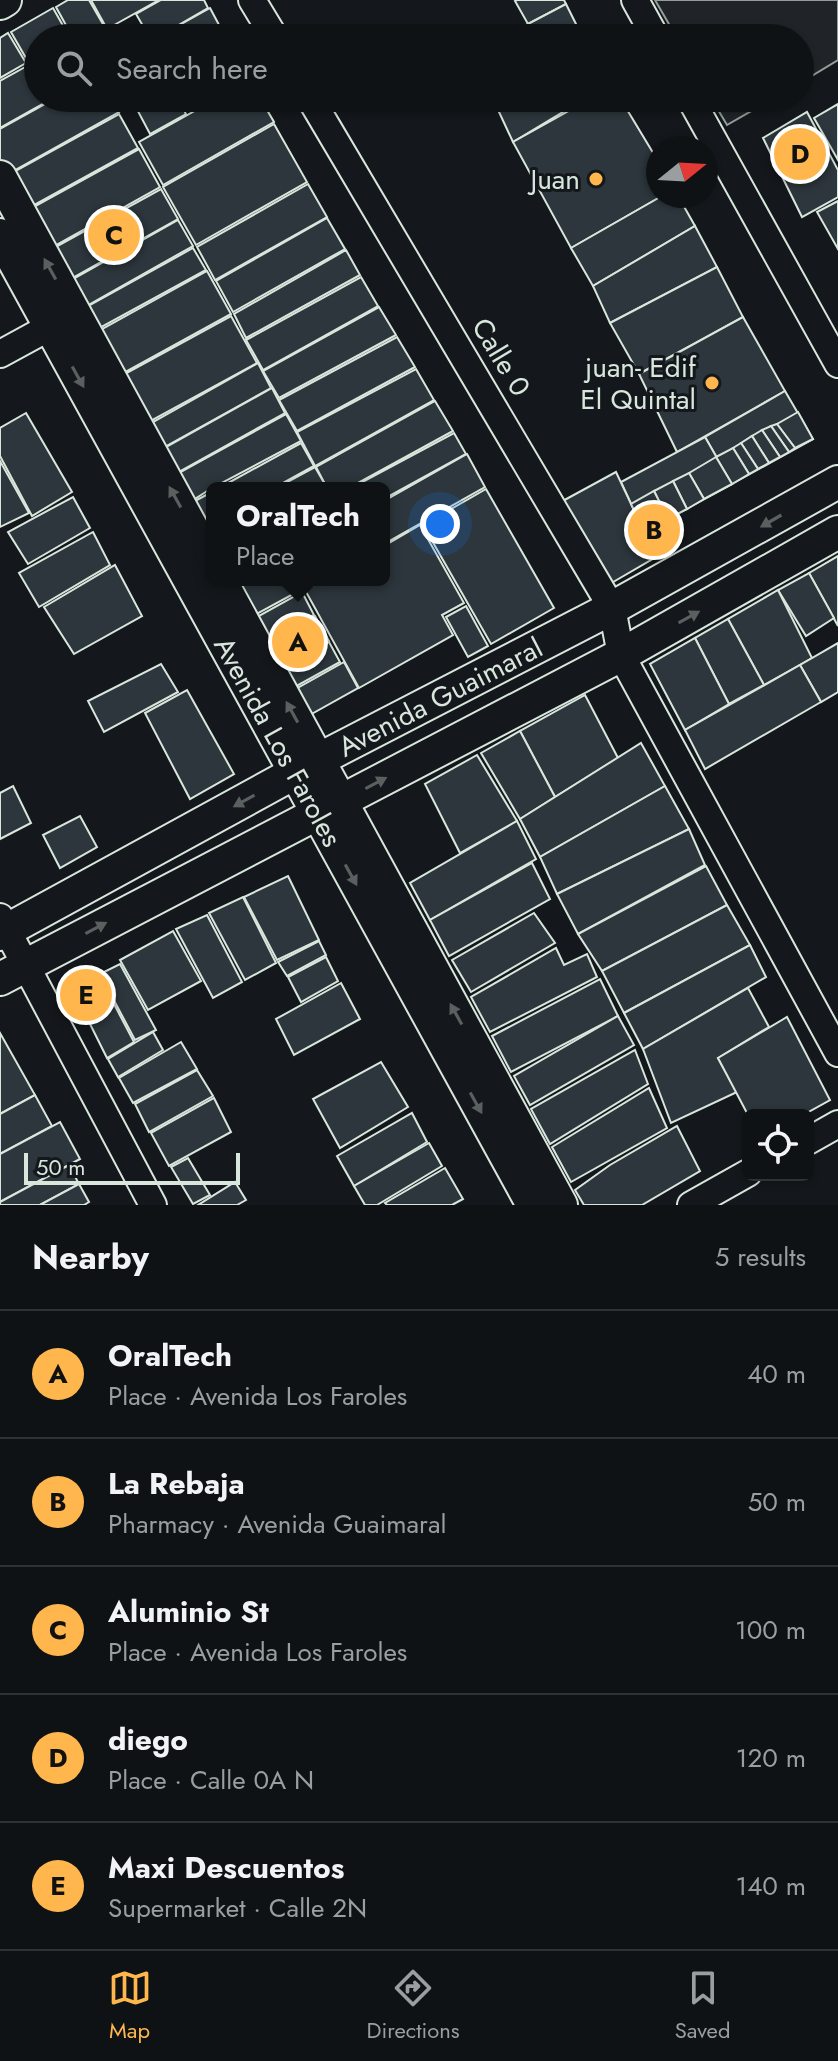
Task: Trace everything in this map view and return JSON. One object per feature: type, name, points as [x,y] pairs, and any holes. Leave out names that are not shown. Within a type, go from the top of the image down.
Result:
[{"type":"street","points":[[0,3],[5,0]]},
{"type":"street","points":[[252,0],[267,24]]},
{"type":"street","points":[[635,0],[648,24]]},
{"type":"street","name":"Calle 0","points":[[318,112],[612,608],[621,655],[838,1053]]},
{"type":"street","points":[[698,112],[838,364]]},
{"type":"street","name":"Avenida Los Faroles","points":[[0,177],[62,320],[206,584]]},
{"type":"street","name":"Avenida Los Faroles","points":[[0,235],[62,320],[206,555]]},
{"type":"street","points":[[0,354],[62,320]]},
{"type":"street","name":"Avenida Guaimaral","points":[[2,927],[612,608],[838,482]]},
{"type":"street","name":"Avenida Guaimaral","points":[[13,972],[621,655],[838,532]]},
{"type":"street","name":"Avenida Los Faroles","points":[[207,586],[328,808],[533,1205]]},
{"type":"street","name":"Avenida Los Faroles","points":[[223,586],[306,767]]},
{"type":"street","name":"Avenida Los Faroles","points":[[328,808],[561,1205]]},
{"type":"street","points":[[2,927],[13,972],[153,1205]]},
{"type":"street","points":[[814,1138],[838,1124]]},
{"type":"street","points":[[691,1205],[742,1176]]},
{"type":"shaded area","points":[[655,0],[838,0],[838,60],[814,75],[814,24],[669,24]]},
{"type":"shaded area","points":[[719,112],[750,112],[727,125]]},
{"type":"building","points":[[68,0],[89,0],[103,24],[65,24],[56,7]]},
{"type":"building","points":[[91,0],[159,0],[116,24],[104,24]]},
{"type":"building","points":[[161,0],[204,0],[208,8],[180,24],[142,24],[136,14]]},
{"type":"building","points":[[517,0],[564,0],[566,4],[528,24]]},
{"type":"building","points":[[566,4],[576,24],[528,24]]},
{"type":"building","points":[[53,8],[62,24],[25,24]]},
{"type":"building","points":[[210,8],[219,24],[181,24]]},
{"type":"building","points":[[24,25],[24,55],[11,32]]},
{"type":"building","points":[[8,33],[24,64],[0,78],[0,38]]},
{"type":"building","points":[[24,68],[24,112],[28,112],[0,128],[0,81]]},
{"type":"building","points":[[838,104],[838,160],[814,118]]},
{"type":"building","points":[[31,112],[119,112],[8,174],[0,159],[0,129]]},
{"type":"building","points":[[138,112],[185,112],[186,114],[150,134]]},
{"type":"building","points":[[193,112],[268,112],[274,122],[163,185],[139,142]]},
{"type":"building","points":[[499,112],[563,112],[513,142]]},
{"type":"building","name":"Juan","points":[[567,112],[628,112],[646,141],[646,205],[571,248],[513,142]]},
{"type":"building","points":[[807,112],[838,170],[838,197],[802,217],[763,138]]},
{"type":"building","points":[[119,114],[138,148],[27,209],[8,175]]},
{"type":"building","points":[[274,124],[307,182],[196,245],[163,187]]},
{"type":"building","points":[[139,149],[160,187],[49,249],[28,210]]},
{"type":"building","points":[[308,184],[327,217],[215,280],[197,247]]},
{"type":"building","points":[[161,189],[178,219],[67,281],[50,250]]},
{"type":"building","points":[[838,201],[838,249],[817,212]]},
{"type":"building","name":"Juan","points":[[646,205],[646,208],[685,208],[695,226],[593,286],[571,248]]},
{"type":"building","points":[[327,218],[345,249],[233,312],[216,281]]},
{"type":"building","points":[[178,220],[193,246],[83,308],[68,282]]},
{"type":"building","points":[[695,226],[717,267],[610,323],[593,286]]},
{"type":"building","points":[[193,248],[206,270],[96,330],[83,309]]},
{"type":"building","points":[[346,250],[360,275],[246,338],[234,314]]},
{"type":"building","points":[[717,267],[743,317],[639,374],[610,323]]},
{"type":"building","points":[[207,271],[231,314],[120,375],[97,332]]},
{"type":"building","points":[[361,277],[378,306],[263,370],[246,340]]},
{"type":"building","points":[[379,307],[396,335],[279,398],[263,371]]},
{"type":"building","points":[[231,316],[257,363],[147,423],[121,376]]},
{"type":"building","name":"juan- Edif El Quintal","points":[[743,317],[785,391],[677,452],[639,374]]},
{"type":"building","points":[[397,337],[415,367],[297,431],[279,400]]},
{"type":"building","points":[[258,363],[271,388],[161,449],[148,425]]},
{"type":"building","points":[[416,369],[434,400],[315,466],[297,432]]},
{"type":"building","points":[[272,388],[285,413],[175,474],[161,450]]},
{"type":"building","points":[[785,391],[813,439],[732,484],[705,437]]},
{"type":"building","points":[[435,401],[453,431],[360,482],[324,482],[316,467]]},
{"type":"building","points":[[798,412],[813,439],[795,448],[777,424]]},
{"type":"building","points":[[26,413],[72,492],[32,516],[0,456],[0,428]]},
{"type":"building","points":[[286,414],[301,441],[223,482],[206,482],[206,492],[190,502],[175,475]]},
{"type":"building","points":[[777,424],[795,448],[789,452],[771,426]]},
{"type":"building","points":[[771,426],[789,452],[780,457],[762,430]]},
{"type":"building","points":[[762,430],[780,457],[769,463],[752,436]]},
{"type":"building","points":[[454,433],[466,454],[390,496],[390,482],[362,482]]},
{"type":"building","points":[[752,436],[769,463],[758,469],[741,443]]},
{"type":"building","points":[[705,437],[732,484],[644,532],[621,482]]},
{"type":"building","points":[[301,443],[314,466],[285,482],[230,482]]},
{"type":"building","points":[[741,443],[758,469],[749,474],[733,448]]},
{"type":"building","points":[[733,448],[749,474],[732,484],[716,457]]},
{"type":"building","points":[[467,454],[485,487],[390,541],[390,498]]},
{"type":"building","points":[[716,457],[732,484],[704,499],[689,473]]},
{"type":"building","points":[[0,461],[29,513],[0,527]]},
{"type":"building","points":[[315,467],[324,482],[287,482]]},
{"type":"building","points":[[616,472],[656,557],[608,585],[559,503]]},
{"type":"building","points":[[689,473],[704,499],[687,509],[673,481]]},
{"type":"building","points":[[673,481],[687,509],[668,519],[654,491]]},
{"type":"building","points":[[486,489],[554,608],[491,644],[423,525]]},
{"type":"building","points":[[654,491],[668,519],[644,532],[631,504]]},
{"type":"building","points":[[206,495],[204,527],[191,503]]},
{"type":"building","points":[[73,497],[90,528],[28,564],[8,532]]},
{"type":"building","points":[[420,525],[464,603],[442,615],[453,635],[359,688],[305,590],[312,586],[390,586],[390,542]]},
{"type":"building","points":[[93,532],[110,565],[39,607],[19,573]]},
{"type":"building","points":[[838,556],[838,626],[809,573]]},
{"type":"building","points":[[115,565],[142,616],[74,654],[44,607]]},
{"type":"building","points":[[809,573],[834,618],[806,636],[778,590]]},
{"type":"building","points":[[237,586],[308,586],[253,616]]},
{"type":"building","points":[[778,590],[812,658],[764,685],[728,619]]},
{"type":"building","points":[[302,592],[314,615],[267,640],[255,618]]},
{"type":"building","points":[[466,606],[488,646],[468,657],[446,617]]},
{"type":"building","points":[[315,616],[329,641],[282,667],[268,643]]},
{"type":"building","points":[[728,619],[764,685],[729,704],[695,638]]},
{"type":"building","points":[[695,638],[729,704],[685,730],[650,664]]},
{"type":"building","points":[[329,642],[340,662],[293,688],[282,668]]},
{"type":"building","points":[[838,643],[838,692],[821,702],[800,665]]},
{"type":"building","points":[[344,662],[358,688],[308,716],[294,690]]},
{"type":"building","points":[[161,664],[178,692],[104,732],[88,701]]},
{"type":"building","points":[[800,665],[821,702],[705,769],[685,730]]},
{"type":"building","points":[[187,690],[234,774],[190,799],[145,713]]},
{"type":"building","points":[[585,695],[618,758],[555,797],[520,731]]},
{"type":"building","points":[[520,731],[555,797],[520,819],[481,753]]},
{"type":"building","points":[[641,743],[665,786],[540,857],[520,819]]},
{"type":"building","points":[[477,755],[517,821],[460,853],[425,784]]},
{"type":"building","points":[[13,786],[31,823],[0,839],[0,793]]},
{"type":"building","points":[[665,786],[689,829],[557,894],[540,857]]},
{"type":"building","points":[[80,816],[97,847],[60,868],[43,835]]},
{"type":"building","points":[[517,821],[536,859],[430,920],[410,883]]},
{"type":"building","points":[[689,829],[705,865],[578,934],[557,894]]},
{"type":"building","points":[[532,863],[550,899],[449,956],[430,920]]},
{"type":"building","points":[[706,866],[727,905],[602,971],[578,934]]},
{"type":"building","points":[[288,876],[319,940],[277,960],[244,897]]},
{"type":"building","points":[[243,897],[276,963],[245,980],[209,913]]},
{"type":"building","points":[[727,905],[750,945],[624,1013],[602,971]]},
{"type":"building","points":[[534,913],[555,943],[471,992],[452,960]]},
{"type":"building","points":[[207,915],[242,982],[213,998],[176,929]]},
{"type":"building","points":[[173,931],[201,981],[148,1010],[120,960]]},
{"type":"building","points":[[319,941],[326,955],[287,976],[278,962]]},
{"type":"building","points":[[750,945],[766,977],[643,1049],[624,1013]]},
{"type":"building","points":[[556,948],[564,965],[587,954],[597,977],[490,1032],[471,997]]},
{"type":"building","points":[[326,957],[338,981],[301,1002],[288,977]]},
{"type":"building","points":[[120,964],[156,1030],[135,1040],[100,974]]},
{"type":"building","points":[[99,975],[112,1002],[84,1016],[69,988]]},
{"type":"building","points":[[600,979],[618,1016],[511,1072],[492,1036]]},
{"type":"building","points":[[341,983],[360,1019],[294,1055],[276,1019]]},
{"type":"building","points":[[748,988],[769,1027],[718,1058],[737,1092],[671,1123],[643,1049]]},
{"type":"building","points":[[114,1004],[134,1042],[107,1058],[87,1018]]},
{"type":"building","points":[[618,1016],[634,1045],[530,1105],[514,1076]]},
{"type":"building","points":[[787,1017],[830,1100],[814,1109],[745,1109],[718,1058]]},
{"type":"building","points":[[153,1032],[163,1050],[118,1077],[108,1059]]},
{"type":"building","points":[[0,1033],[35,1095],[0,1114]]},
{"type":"building","points":[[181,1042],[197,1069],[133,1103],[119,1078]]},
{"type":"building","points":[[635,1050],[648,1084],[550,1144],[531,1109]]},
{"type":"building","points":[[381,1062],[408,1107],[340,1148],[313,1099]]},
{"type":"building","points":[[197,1070],[213,1096],[149,1132],[135,1104]]},
{"type":"building","points":[[649,1088],[667,1128],[571,1182],[552,1147]]},
{"type":"building","points":[[35,1095],[52,1126],[0,1154],[0,1114]]},
{"type":"building","points":[[214,1098],[231,1132],[169,1166],[151,1133]]},
{"type":"building","points":[[412,1113],[427,1142],[354,1186],[337,1156]]},
{"type":"building","points":[[60,1122],[80,1159],[0,1202],[0,1154]]},
{"type":"building","points":[[677,1126],[700,1171],[642,1205],[584,1205],[575,1190],[610,1165]]},
{"type":"building","points":[[429,1143],[442,1166],[377,1205],[365,1205],[354,1186]]},
{"type":"building","points":[[188,1158],[210,1195],[193,1204],[171,1167]]},
{"type":"building","points":[[69,1165],[79,1184],[40,1205],[0,1205],[0,1202]]},
{"type":"building","points":[[445,1168],[463,1199],[452,1205],[385,1203]]},
{"type":"building","points":[[235,1182],[246,1200],[237,1205],[198,1205]]},
{"type":"building","points":[[79,1184],[89,1202],[84,1205],[40,1205]]},
{"type":"place","name":"diego","points":[[800,154]]},
{"type":"place","name":"Juan","points":[[596,179]]},
{"type":"place","name":"Aluminio St","points":[[114,235]]},
{"type":"place","name":"juan- Edif El Quintal","points":[[712,383]]},
{"type":"place","name":"La Rebaja","points":[[654,530]]},
{"type":"place","name":"OralTech","points":[[298,642]]},
{"type":"place","name":"Maxi Descuentos","points":[[86,995]]}]
